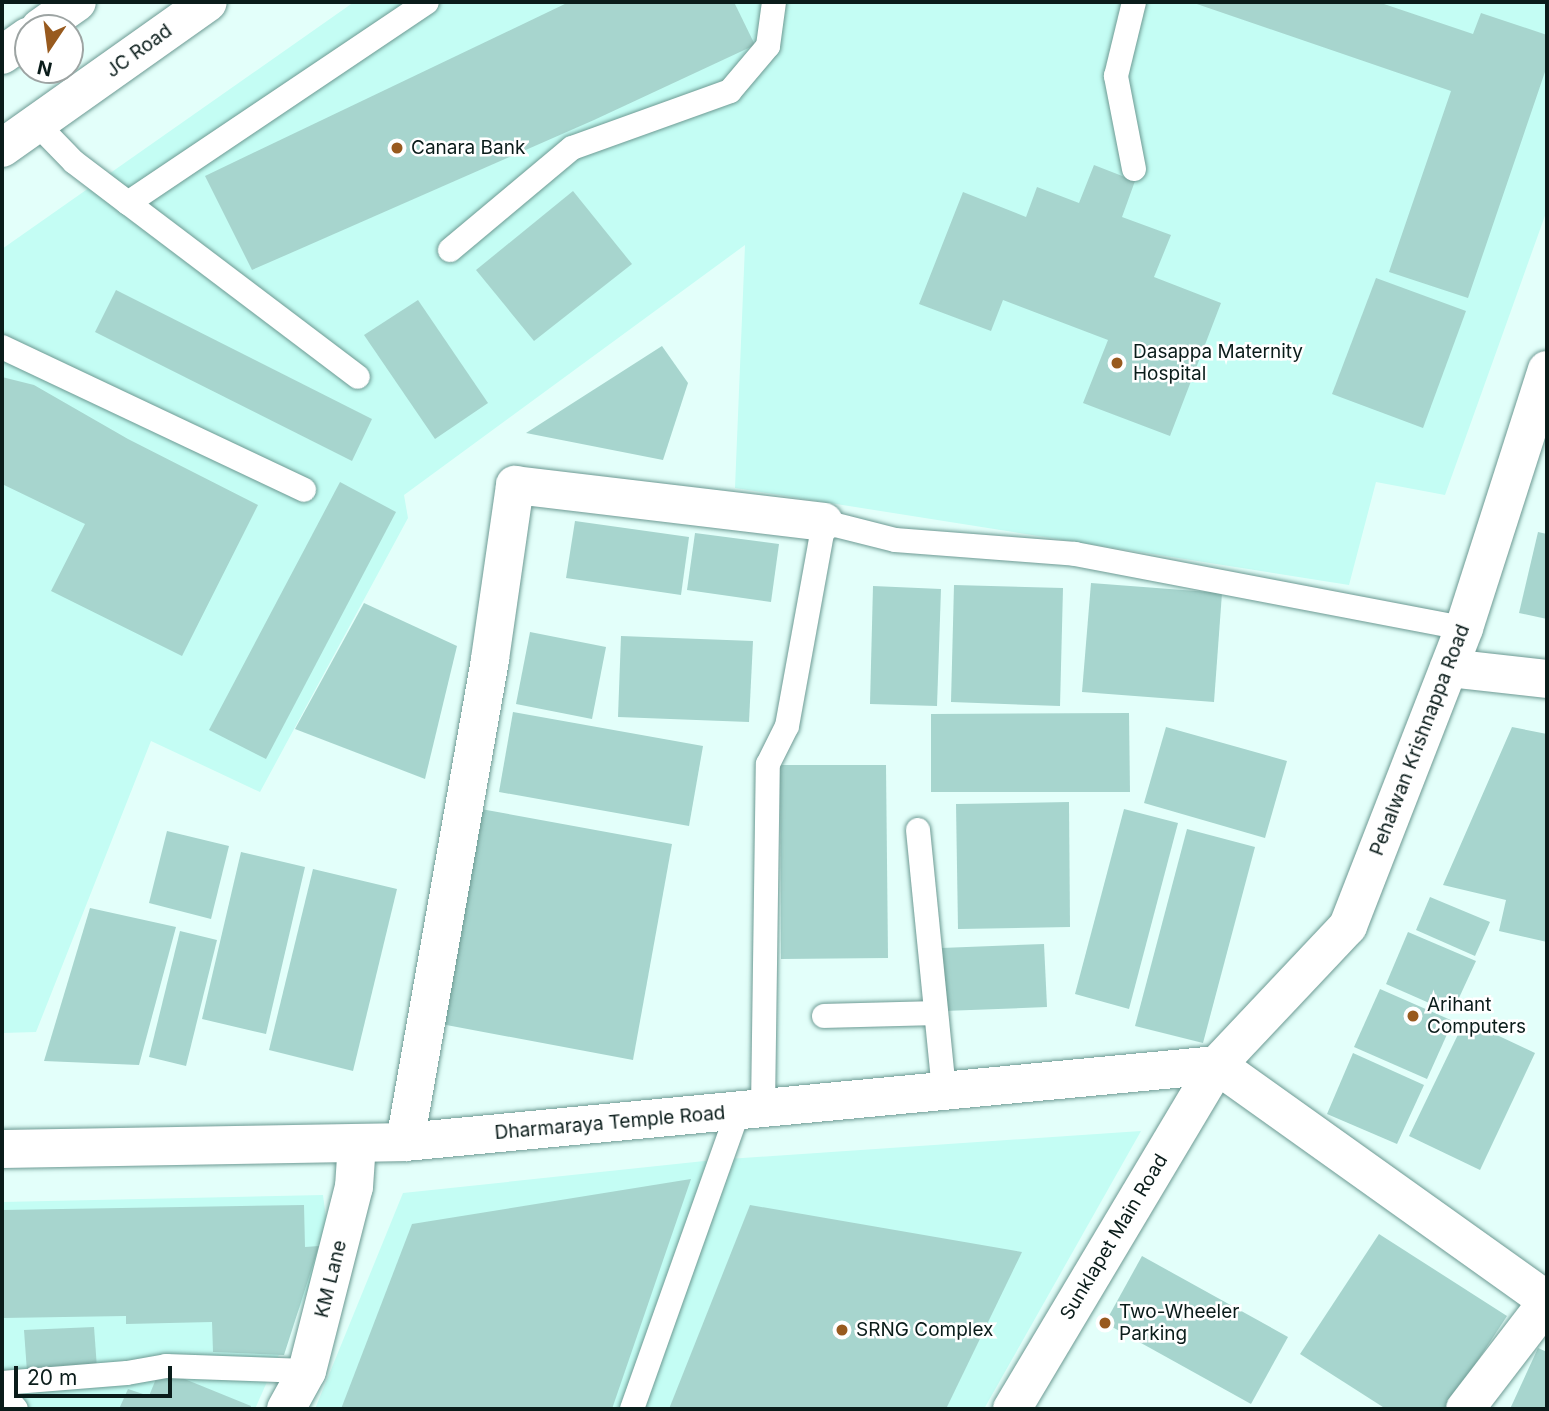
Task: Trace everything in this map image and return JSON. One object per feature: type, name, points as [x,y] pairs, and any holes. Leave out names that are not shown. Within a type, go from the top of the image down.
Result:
[{"type":"main road","points":[[60,14],[77,2]]},
{"type":"main road","name":"JC Road","points":[[2,148],[208,2]]},
{"type":"main road","name":"Pehalwan Krishnappa Road","points":[[1217,1065],[1349,926],[1464,628],[1547,370]]},
{"type":"main road","points":[[405,1142],[490,659],[515,485],[824,522]]},
{"type":"main road","points":[[1449,668],[1547,679]]},
{"type":"main road","points":[[1217,1065],[1547,1301],[1465,1409]]},
{"type":"main road","name":"Dharmaraya Temple Road","points":[[2,1149],[405,1142],[1217,1065]]},
{"type":"main road","name":"Sunklapet Main Road","points":[[1012,1409],[1217,1065]]},
{"type":"main road","name":"KM Lane","points":[[286,1409],[307,1371],[354,1187],[357,1143]]},
{"type":"lane","points":[[128,202],[428,2]]},
{"type":"lane","points":[[450,250],[572,148],[730,91],[768,46],[774,2]]},
{"type":"lane","points":[[1134,2],[1116,76],[1134,169]]},
{"type":"lane","points":[[37,124],[74,162],[358,377]]},
{"type":"lane","points":[[2,347],[304,490]]},
{"type":"lane","points":[[632,1409],[751,1110],[768,764],[787,726],[824,522],[895,540],[1075,554],[1464,628]]},
{"type":"lane","points":[[918,830],[944,1091]]},
{"type":"lane","points":[[824,1016],[936,1013]]},
{"type":"lane","points":[[2,1383],[127,1373],[166,1366],[307,1371]]},
{"type":"lane","points":[[2,1393],[16,1409]]},
{"type":"shaded area","points":[[354,2],[1547,2],[1547,210],[1445,495],[1376,482],[1349,585],[735,488],[745,245],[404,495],[408,518],[260,792],[151,741],[36,1032],[2,1033],[2,249]]},
{"type":"shaded area","points":[[1141,1131],[984,1409],[315,1409],[403,1193],[714,1160]]},
{"type":"shaded area","points":[[323,1195],[329,1241],[255,1409],[2,1409],[2,1202]]},
{"type":"building","name":"Canara Bank","points":[[569,2],[734,2],[755,45],[594,120],[252,270],[205,176]]},
{"type":"building","points":[[1191,2],[1378,2],[1473,34],[1481,13],[1547,35],[1547,66],[1468,298],[1389,272],[1451,91]]},
{"type":"building","points":[[1094,165],[1135,181],[1122,217],[1171,235],[1154,277],[1221,303],[1170,436],[1083,403],[1108,340],[1003,300],[991,331],[919,304],[963,192],[1026,217],[1037,187],[1079,203]]},
{"type":"building","points":[[573,191],[632,264],[534,341],[476,270]]},
{"type":"building","points":[[1376,278],[1466,311],[1423,428],[1332,394]]},
{"type":"building","points":[[116,290],[372,419],[352,461],[95,332]]},
{"type":"building","points":[[418,300],[488,403],[435,439],[364,335]]},
{"type":"building","points":[[662,346],[688,383],[663,460],[526,433]]},
{"type":"building","points":[[2,377],[34,385],[128,439],[258,505],[182,656],[51,591],[85,524],[2,484]]},
{"type":"building","points":[[340,482],[396,512],[266,759],[209,730]]},
{"type":"building","points":[[575,521],[689,537],[681,595],[566,578]]},
{"type":"building","points":[[1538,532],[1547,534],[1547,619],[1519,613]]},
{"type":"building","points":[[695,533],[779,544],[771,602],[687,590]]},
{"type":"building","points":[[1091,583],[1222,593],[1214,702],[1082,692]]},
{"type":"building","points":[[954,585],[1063,588],[1060,706],[951,702]]},
{"type":"building","points":[[873,586],[941,589],[937,706],[870,704]]},
{"type":"building","points":[[364,603],[457,646],[425,779],[295,729]]},
{"type":"building","points":[[530,632],[606,647],[592,719],[516,704]]},
{"type":"building","points":[[621,636],[753,641],[749,722],[618,717]]},
{"type":"building","points":[[513,712],[703,746],[689,826],[499,792]]},
{"type":"building","points":[[1129,713],[1130,792],[931,792],[931,714]]},
{"type":"building","points":[[1166,727],[1287,761],[1265,838],[1144,803]]},
{"type":"building","points":[[1512,727],[1547,734],[1547,942],[1499,931],[1506,900],[1443,885]]},
{"type":"building","points":[[780,765],[886,765],[888,958],[781,959]]},
{"type":"building","points":[[1069,802],[1070,927],[958,929],[956,804]]},
{"type":"building","points":[[481,809],[672,844],[633,1060],[441,1024]]},
{"type":"building","points":[[1124,809],[1178,823],[1129,1009],[1075,994]]},
{"type":"building","points":[[1187,829],[1255,847],[1203,1043],[1135,1026]]},
{"type":"building","points":[[167,831],[229,846],[211,919],[149,903]]},
{"type":"building","points":[[241,852],[305,867],[266,1034],[202,1019]]},
{"type":"building","points":[[313,869],[397,889],[353,1071],[269,1050]]},
{"type":"building","points":[[1430,897],[1490,922],[1475,956],[1416,930]]},
{"type":"building","points":[[90,908],[176,927],[139,1065],[44,1061]]},
{"type":"building","points":[[180,931],[217,940],[186,1066],[149,1057]]},
{"type":"building","points":[[1408,932],[1476,961],[1452,1013],[1386,984]]},
{"type":"building","points":[[1044,944],[1047,1007],[944,1011],[941,948]]},
{"type":"building","points":[[1380,989],[1453,1021],[1427,1079],[1354,1047]]},
{"type":"building","points":[[1465,1020],[1535,1053],[1480,1170],[1409,1136]]},
{"type":"building","points":[[1353,1053],[1424,1085],[1397,1144],[1327,1114]]},
{"type":"building","points":[[691,1179],[612,1409],[341,1409],[412,1224]]},
{"type":"building","points":[[304,1205],[305,1247],[319,1246],[284,1355],[213,1352],[212,1322],[126,1324],[126,1316],[2,1318],[2,1210]]},
{"type":"building","name":"SRNG Complex","points":[[750,1205],[1022,1252],[946,1409],[669,1409]]},
{"type":"building","points":[[1379,1234],[1507,1316],[1446,1409],[1386,1409],[1300,1354]]},
{"type":"building","points":[[1142,1256],[1288,1337],[1251,1404],[1105,1323]]},
{"type":"building","points":[[94,1327],[97,1368],[27,1372],[24,1330]]},
{"type":"building","points":[[1538,1348],[1547,1352],[1547,1409],[1510,1409]]},
{"type":"building","points":[[160,1369],[251,1406],[250,1409],[119,1409],[128,1389],[149,1396]]},
{"type":"place","name":"Canara Bank","points":[[397,148]]},
{"type":"place","name":"Dasappa Maternity Hospital","points":[[1117,363]]},
{"type":"place","name":"Arihant Computers","points":[[1413,1016]]},
{"type":"place","name":"Two-Wheeler Parking","points":[[1105,1323]]},
{"type":"place","name":"SRNG Complex","points":[[842,1330]]}]
